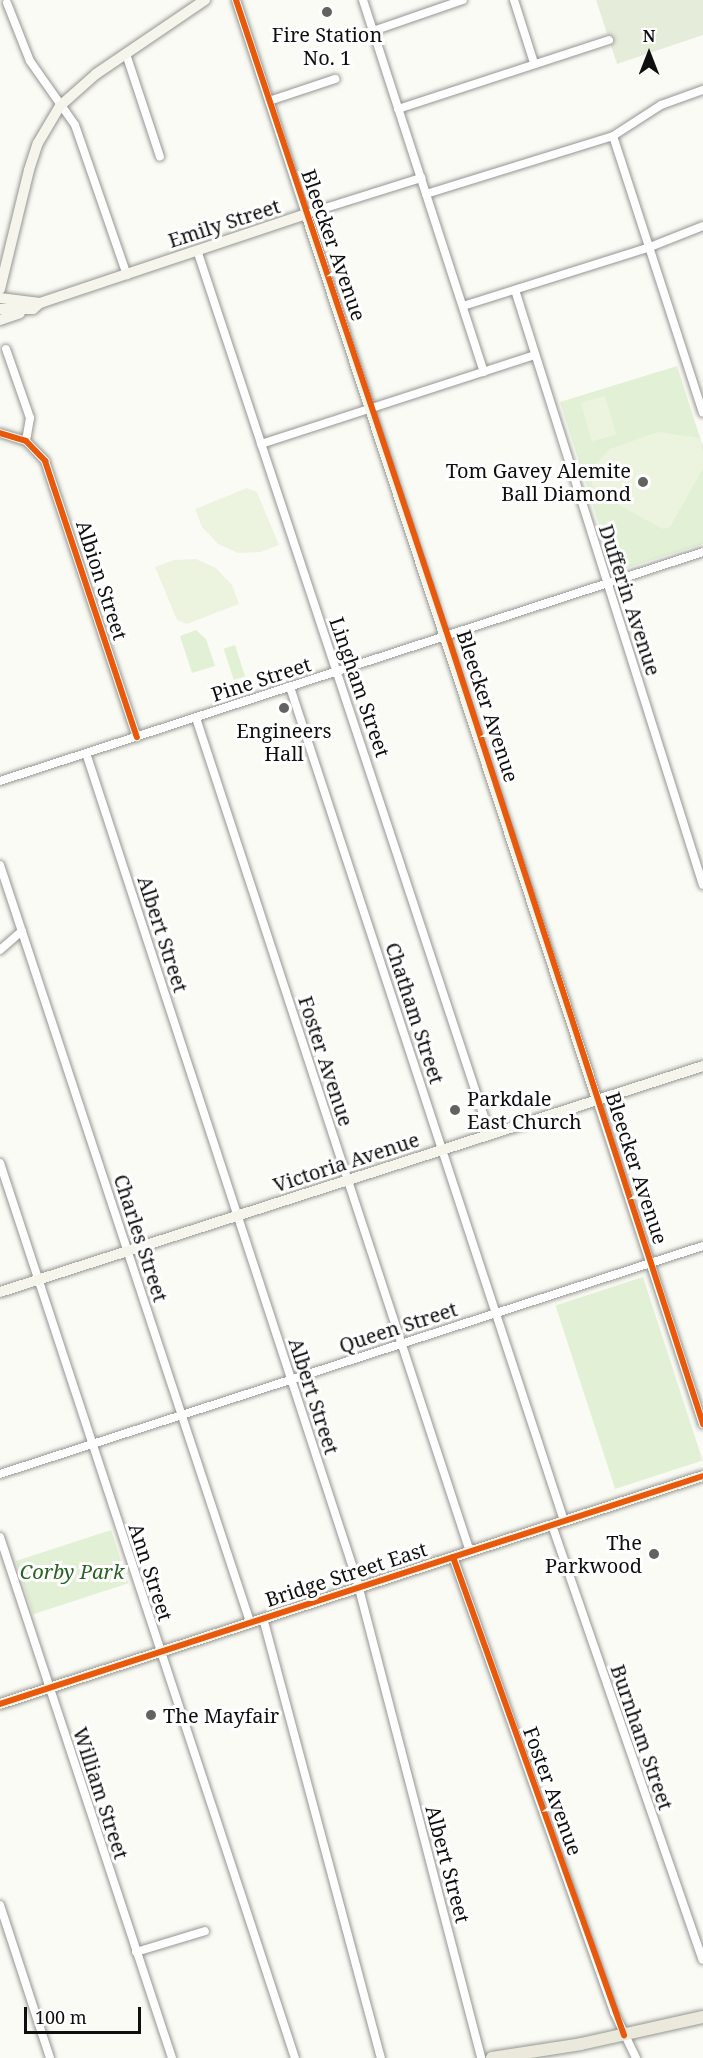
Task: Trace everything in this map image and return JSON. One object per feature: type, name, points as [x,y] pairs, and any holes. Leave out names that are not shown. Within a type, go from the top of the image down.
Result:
[{"type":"main road","points":[[492,2058],[624,2035],[703,2017]]},
{"type":"street","points":[[0,289],[8,249],[38,143],[60,106],[74,91],[205,0]]},
{"type":"street","name":"Bleecker Avenue","points":[[236,0],[448,636],[703,1424]]},
{"type":"street","points":[[363,0],[484,372]]},
{"type":"street","points":[[373,32],[463,0]]},
{"type":"street","points":[[514,0],[534,63]]},
{"type":"street","points":[[7,3],[30,61],[75,125],[127,274]]},
{"type":"street","points":[[398,109],[609,40]]},
{"type":"street","points":[[126,54],[160,157]]},
{"type":"street","points":[[269,101],[335,79]]},
{"type":"street","points":[[426,194],[613,136],[661,105],[703,90]]},
{"type":"street","points":[[613,136],[703,413]]},
{"type":"street","name":"Emily Street","points":[[0,320],[26,311],[40,303],[197,250],[421,178]]},
{"type":"street","points":[[463,306],[650,247],[703,226]]},
{"type":"street","points":[[0,262],[8,249]]},
{"type":"street","name":"Lingham Street","points":[[197,250],[490,1135]]},
{"type":"street","name":"Dufferin Avenue","points":[[515,290],[703,885]]},
{"type":"street","name":"Emily Street","points":[[0,298],[40,303]]},
{"type":"street","points":[[0,309],[26,311]]},
{"type":"street","points":[[0,433],[26,441],[30,418],[6,349]]},
{"type":"street","points":[[261,444],[535,355]]},
{"type":"street","name":"Albion Street","points":[[26,441],[45,460],[136,737]]},
{"type":"street","name":"Pine Street","points":[[0,781],[703,552]]},
{"type":"street","name":"Chatham Street","points":[[290,687],[564,1521]]},
{"type":"street","name":"Foster Avenue","points":[[196,717],[470,1552]]},
{"type":"street","name":"Albert Street","points":[[86,753],[359,1588],[481,2058]]},
{"type":"street","name":"Charles Street","points":[[0,865],[250,1622]]},
{"type":"street","points":[[0,950],[22,932]]},
{"type":"street","name":"Victoria Avenue","points":[[0,1292],[703,1066]]},
{"type":"street","name":"Ann Street","points":[[0,1163],[159,1652],[295,2058]]},
{"type":"street","name":"Queen Street","points":[[0,1474],[703,1246]]},
{"type":"street","name":"Bridge Street East","points":[[0,1704],[703,1476]]},
{"type":"street","name":"Burnham Street","points":[[552,1525],[703,1960]]},
{"type":"street","name":"William Street","points":[[0,1537],[172,2058]]},
{"type":"street","name":"Foster Avenue","points":[[453,1557],[624,2035],[636,2058]]},
{"type":"street","points":[[263,1618],[381,2058]]},
{"type":"street","points":[[0,1905],[50,2058]]},
{"type":"street","points":[[136,1952],[205,1931]]},
{"type":"green space","points":[[596,0],[703,0],[703,35],[617,64]]},
{"type":"green space","points":[[677,366],[703,447],[703,544],[614,572],[560,402]]},
{"type":"green space","points":[[605,396],[616,434],[592,441],[581,403]]},
{"type":"green space","name":"Tom Gavey Alemite Ball Diamond","points":[[658,432],[699,438],[703,452],[703,468],[670,527],[663,529],[595,492],[588,472],[610,449]]},
{"type":"green space","points":[[247,488],[257,492],[279,545],[261,552],[238,553],[218,544],[202,527],[195,509]]},
{"type":"green space","points":[[196,559],[216,568],[232,585],[239,604],[187,624],[177,620],[155,567],[174,560]]},
{"type":"green space","points":[[196,630],[206,639],[215,666],[192,673],[180,636]]},
{"type":"green space","points":[[235,645],[245,676],[234,680],[224,649]]},
{"type":"green space","points":[[643,1277],[703,1461],[615,1489],[556,1305]]},
{"type":"green space","name":"Corby Park","points":[[111,1530],[128,1583],[33,1614],[16,1561]]},
{"type":"cycle path","points":[[236,0],[446,630],[703,1424]]},
{"type":"cycle path","points":[[0,433],[26,441],[45,461],[137,737]]},
{"type":"cycle path","points":[[0,1704],[703,1476]]},
{"type":"cycle path","points":[[453,1557],[624,2035]]},
{"type":"place","name":"Fire Station No. 1","points":[[327,12]]},
{"type":"place","name":"Tom Gavey Alemite Ball Diamond","points":[[643,482]]},
{"type":"place","name":"Engineers Hall","points":[[284,708]]},
{"type":"place","name":"Parkdale East Church","points":[[455,1110]]},
{"type":"place","name":"The Parkwood","points":[[654,1554]]},
{"type":"place","name":"The Mayfair","points":[[151,1715]]}]
